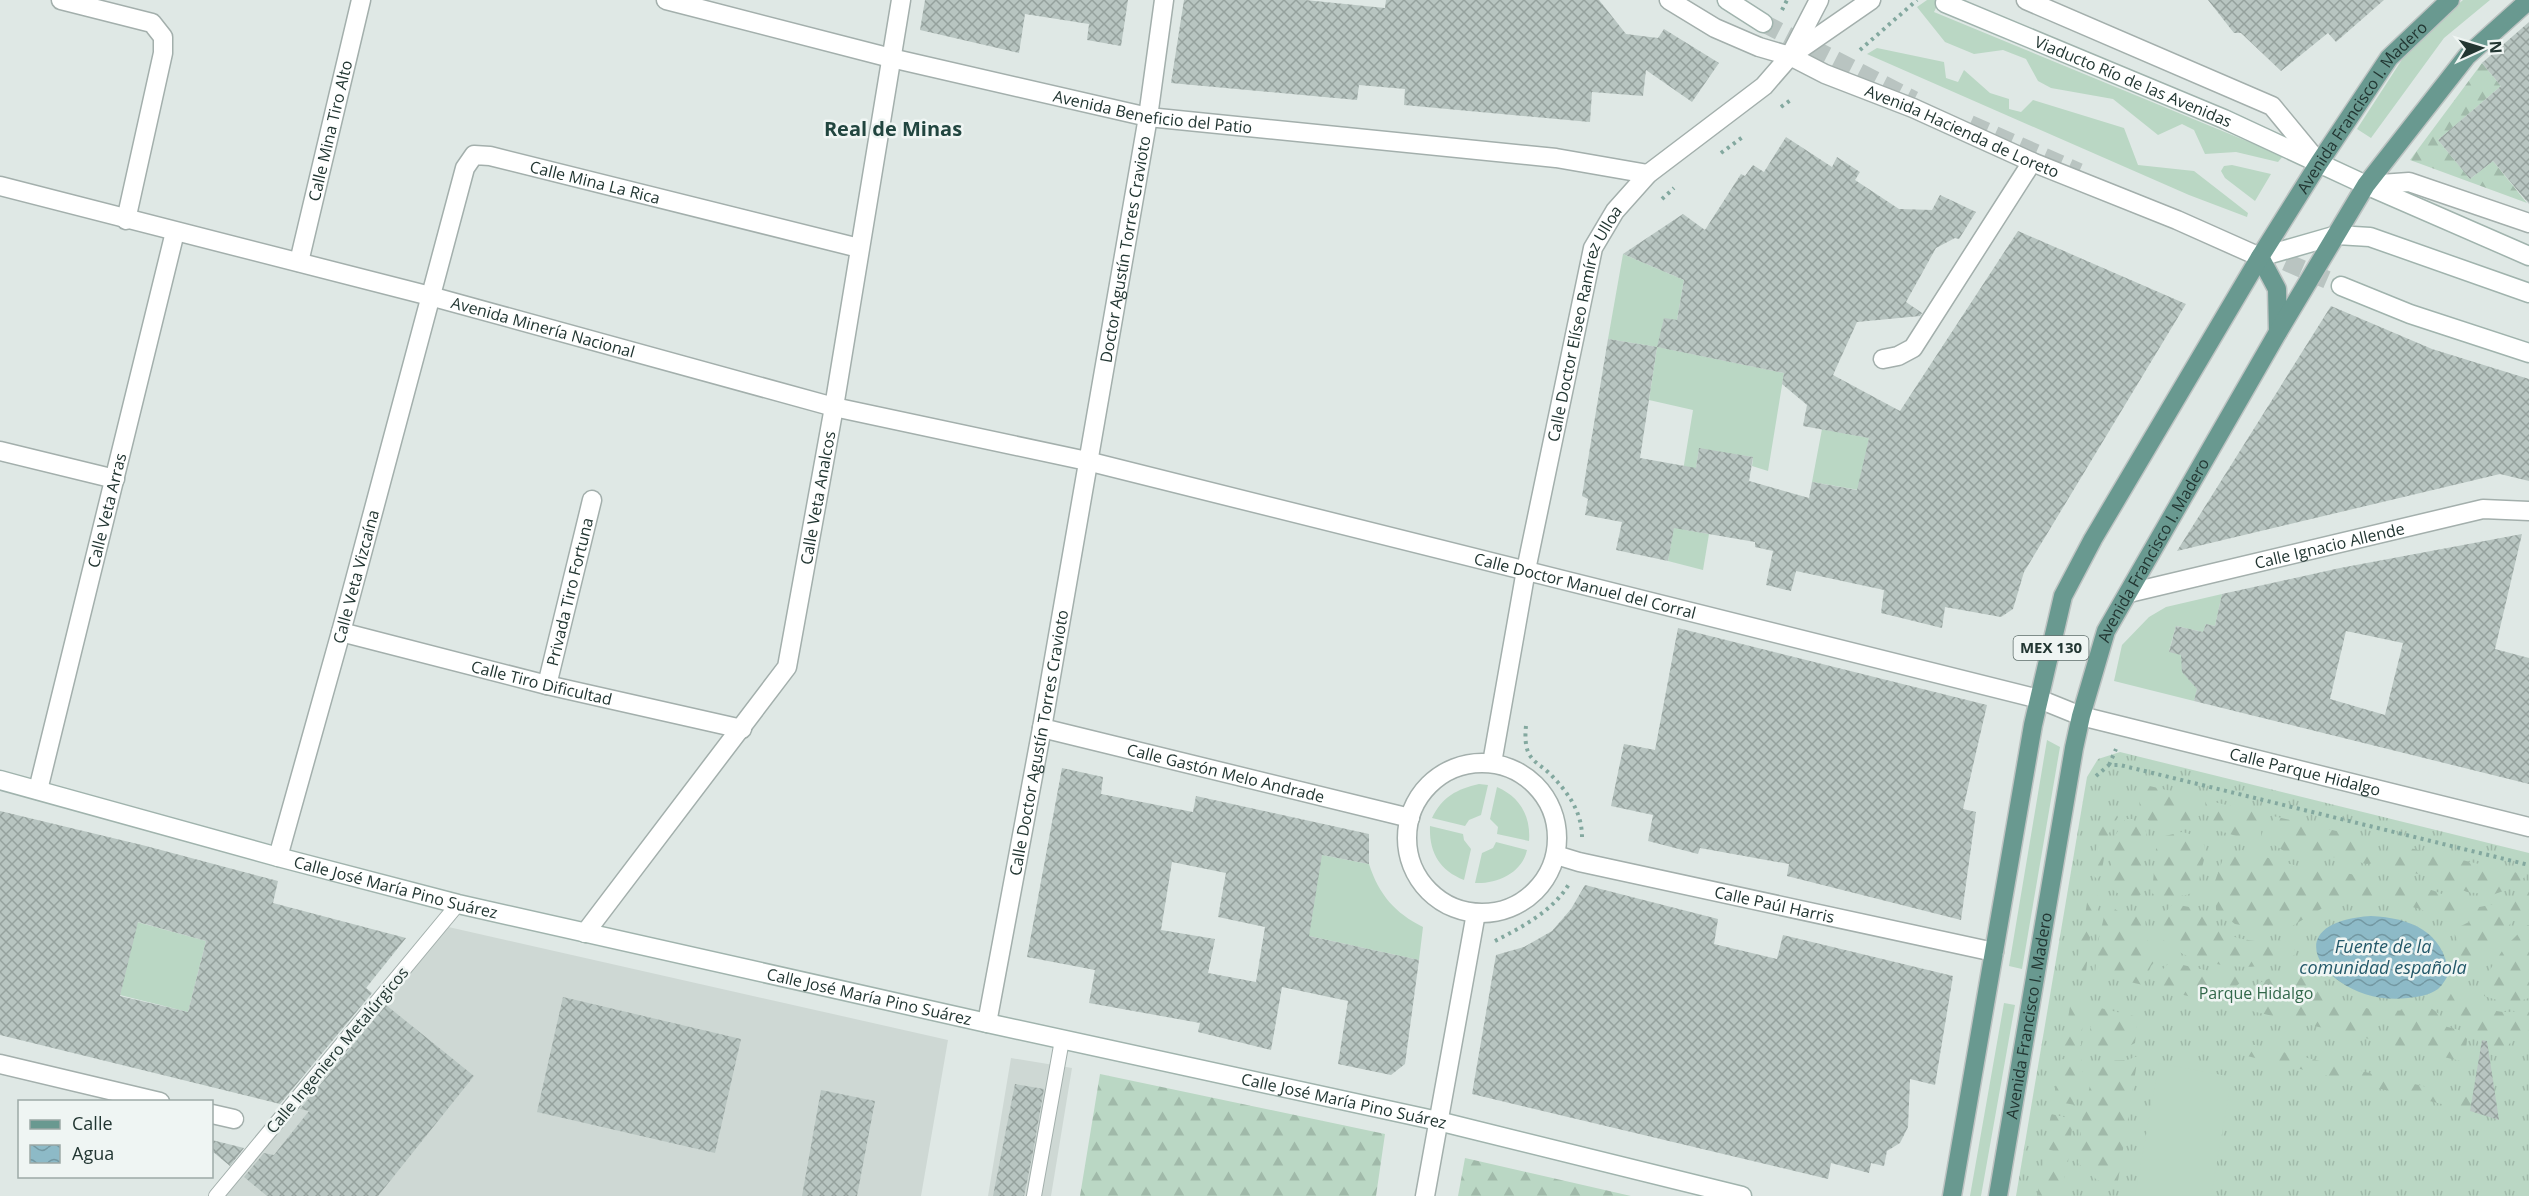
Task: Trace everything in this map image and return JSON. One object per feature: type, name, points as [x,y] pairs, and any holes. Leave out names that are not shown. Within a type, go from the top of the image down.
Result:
[{"type":"main road","name":"Avenida Francisco I. Madero","points":[[1953,1196],[2038,699],[2063,597],[2093,539],[2260,257],[2319,163],[2388,58],[2450,0]]},
{"type":"main road","name":"Avenida Francisco I. Madero","points":[[1998,1196],[2080,716],[2106,631],[2278,332],[2366,185],[2467,56],[2529,0]]},
{"type":"main road","points":[[2260,257],[2277,289],[2278,332]]},
{"type":"street","points":[[61,0],[152,23],[163,37],[163,53],[126,220]]},
{"type":"street","name":"Calle Mina Tiro Alto","points":[[299,262],[361,0]]},
{"type":"street","name":"Avenida Beneficio del Patio","points":[[666,0],[891,58],[1148,117],[1556,158],[1648,174]]},
{"type":"street","name":"Calle Veta Analcos","points":[[585,933],[787,667],[834,407],[901,0]]},
{"type":"street","name":"Doctor Agustín Torres Cravioto","points":[[1088,461],[1148,117],[1164,0]]},
{"type":"street","name":"Avenida Hacienda de Loreto","points":[[1669,0],[1715,28],[1759,47],[1790,56],[1825,74],[1913,108],[2032,162],[2177,220],[2260,257]]},
{"type":"street","points":[[1727,0],[1763,23]]},
{"type":"street","points":[[1790,56],[1819,0]]},
{"type":"street","name":"Calle Doctor Elíseo Ramírez Ulloa","points":[[1492,763],[1526,570],[1593,248],[1615,211],[1648,174],[1764,86],[1790,56],[1871,0]]},
{"type":"street","name":"Viaducto Río de las Avenidas","points":[[2026,0],[2271,106],[2319,163]]},
{"type":"street","name":"Viaducto Río de las Avenidas","points":[[1946,3],[2224,119],[2366,185],[2529,256]]},
{"type":"street","name":"Calle Mina La Rica","points":[[430,296],[465,168],[474,155],[490,156],[859,248]]},
{"type":"street","points":[[1883,358],[1898,356],[1914,348],[2032,162]]},
{"type":"street","points":[[2366,185],[2409,182],[2529,223]]},
{"type":"street","name":"Avenida Minería Nacional","points":[[0,186],[430,296],[834,407],[1088,461]]},
{"type":"street","name":"Calle Veta Arras","points":[[38,790],[175,232]]},
{"type":"street","points":[[2260,257],[2337,235],[2370,237],[2529,293]]},
{"type":"street","points":[[2341,286],[2410,314],[2529,353]]},
{"type":"street","name":"Calle Veta Vizcaína","points":[[278,857],[341,632],[430,296]]},
{"type":"street","points":[[0,451],[115,479]]},
{"type":"street","name":"Calle Doctor Manuel del Corral","points":[[1088,461],[2038,699],[2080,716]]},
{"type":"street","name":"Calle Doctor Agustín Torres Cravioto","points":[[987,1023],[1042,728],[1088,461]]},
{"type":"street","name":"Privada Tiro Fortuna","points":[[547,685],[592,500]]},
{"type":"street","name":"Calle Ignacio Allende","points":[[2129,593],[2483,509],[2529,511]]},
{"type":"street","name":"Calle Tiro Dificultad","points":[[341,632],[547,685],[742,729]]},
{"type":"street","name":"Calle Parque Hidalgo","points":[[2080,716],[2529,827]]},
{"type":"street","name":"Calle Gastón Melo Andrade","points":[[1042,728],[1410,818]]},
{"type":"street","points":[[1471,763],[1492,763],[1521,774],[1544,795],[1553,813],[1557,834],[1556,855],[1548,875],[1535,892],[1517,905],[1497,912],[1476,913],[1454,908],[1436,897],[1421,881],[1411,861],[1407,840],[1410,818],[1419,798],[1432,782],[1450,769],[1471,763]]},
{"type":"street","name":"Calle José María Pino Suárez","points":[[0,780],[458,904],[1062,1040],[1438,1121],[1742,1196]]},
{"type":"street","name":"Calle Paúl Harris","points":[[1556,855],[1579,862],[1994,952]]},
{"type":"street","points":[[1425,1196],[1476,913]]},
{"type":"street","points":[[0,1064],[156,1100]]},
{"type":"street","points":[[213,1114],[234,1119]]},
{"type":"lane","name":"Calle Ingeniero Metalúrgicos","points":[[216,1196],[458,904]]},
{"type":"lane","points":[[1034,1196],[1062,1040]]},
{"type":"path","points":[[1860,50],[1917,0]]},
{"type":"path","points":[[1718,155],[1727,149]]},
{"type":"path","points":[[1660,201],[1677,186]]},
{"type":"path","points":[[1490,948],[1494,941],[1534,918],[1561,898],[1579,862],[1582,828],[1578,813],[1569,796],[1547,771],[1536,764],[1528,752],[1525,736],[1527,716]]},
{"type":"path","points":[[2092,780],[2109,765],[2120,765],[2529,865]]},
{"type":"shaded area","points":[[444,926],[948,1040],[921,1196],[225,1196]]},
{"type":"shaded area","points":[[1011,1058],[1072,1068],[1051,1196],[988,1196]]},
{"type":"green space","points":[[1927,0],[1940,0],[1934,12],[2283,156],[2278,162],[2236,152],[2205,154],[2194,130],[2182,124],[2158,135],[2113,99],[2051,88],[2038,81],[2026,59],[2003,50],[1974,54],[1945,42],[1917,7]]},
{"type":"green space","points":[[2463,0],[2490,0],[2444,38],[2371,138],[2357,129],[2403,58],[2433,26]]},
{"type":"green space","points":[[1877,48],[1944,62],[1946,78],[1958,82],[1964,70],[1990,93],[2009,99],[2009,109],[2021,112],[2033,100],[2124,128],[2138,165],[2194,171],[2248,213],[2247,217],[2189,195],[1867,54]]},
{"type":"green space","points":[[2482,63],[2501,86],[2438,140],[2470,179],[2493,161],[2527,203],[2410,160]]},
{"type":"green space","points":[[2232,165],[2271,174],[2255,201],[2225,178],[2221,171],[2224,166]]},
{"type":"green space","points":[[1623,254],[1684,280],[1677,320],[1664,319],[1658,347],[1784,373],[1768,471],[1752,466],[1753,457],[1699,449],[1686,530],[1709,534],[1703,570],[1668,561],[1693,410],[1649,400],[1657,347],[1608,339]]},
{"type":"green space","points":[[1822,429],[1869,438],[1859,490],[1812,482]]},
{"type":"green space","points":[[2222,594],[2215,626],[2206,624],[2203,632],[2176,626],[2169,651],[2185,656],[2182,672],[2200,678],[2194,701],[2114,681],[2122,645],[2149,617],[2166,607]]},
{"type":"green space","points":[[2047,740],[2060,747],[2022,969],[2009,966]]},
{"type":"green space","name":"Parque Hidalgo","points":[[2120,752],[2529,853],[2529,1196],[2016,1196],[2087,777],[2098,759]]},
{"type":"green space","points":[[1479,784],[1488,785],[1481,815],[1469,820],[1465,826],[1432,818],[1445,799],[1464,788]]},
{"type":"green space","points":[[2141,784],[2192,796],[2201,825],[2173,823],[2159,827],[2146,819],[2139,799]]},
{"type":"green space","points":[[1497,787],[1512,796],[1522,808],[1528,823],[1529,841],[1497,834],[1498,827],[1490,819]]},
{"type":"green space","points":[[2205,800],[2262,813],[2261,837],[2252,841],[2217,830],[2206,811]]},
{"type":"green space","points":[[2103,808],[2115,812],[2118,817],[2108,835],[2101,875],[2097,879],[2092,874]]},
{"type":"green space","points":[[2273,816],[2374,840],[2375,863],[2366,864],[2341,857],[2314,858],[2287,853],[2271,843],[2274,835]]},
{"type":"green space","points":[[2125,819],[2133,819],[2137,826],[2147,832],[2143,854],[2142,893],[2136,900],[2108,887],[2115,836]]},
{"type":"green space","points":[[1430,826],[1463,834],[1464,840],[1471,849],[1464,880],[1448,871],[1437,859],[1431,844]]},
{"type":"green space","points":[[2182,832],[2199,838],[2205,848],[2198,885],[2190,894],[2161,899],[2152,893],[2156,849],[2165,836]]},
{"type":"green space","points":[[1496,842],[1527,850],[1524,858],[1520,865],[1507,876],[1492,882],[1475,883],[1482,853],[1493,848]]},
{"type":"green space","points":[[2388,843],[2527,875],[2512,888],[2492,895],[2467,892],[2435,878],[2397,869],[2390,861]]},
{"type":"green space","points":[[2242,850],[2310,869],[2362,877],[2378,884],[2376,899],[2351,898],[2326,906],[2287,929],[2235,924],[2216,910],[2215,881],[2224,856]]},
{"type":"green space","points":[[1322,855],[1369,864],[1378,885],[1389,902],[1404,916],[1423,927],[1419,960],[1291,932]]},
{"type":"green space","points":[[2397,881],[2431,890],[2454,900],[2462,905],[2460,916],[2447,922],[2420,909],[2396,903],[2391,886]]},
{"type":"green space","points":[[2090,885],[2097,893],[2099,900],[2090,938],[2086,972],[2076,969]]},
{"type":"green space","points":[[2529,891],[2529,911],[2511,923],[2470,975],[2460,971],[2460,947],[2453,930],[2469,922],[2474,908],[2495,904]]},
{"type":"green space","points":[[2107,904],[2118,911],[2145,913],[2146,939],[2161,954],[2151,966],[2143,985],[2095,974],[2098,942]]},
{"type":"green space","points":[[2173,904],[2195,908],[2207,922],[2236,938],[2292,943],[2296,954],[2270,964],[2240,967],[2210,963],[2183,954],[2160,938],[2159,919]]},
{"type":"green space","points":[[137,922],[206,941],[188,1012],[120,995]]},
{"type":"green space","points":[[2529,925],[2529,998],[2510,1004],[2484,996],[2484,979],[2504,948]]},
{"type":"green space","points":[[2170,962],[2222,974],[2239,974],[2243,980],[2231,991],[2226,1005],[2154,988],[2161,971]]},
{"type":"green space","points":[[2304,968],[2322,990],[2350,1004],[2370,1009],[2377,1017],[2378,1041],[2239,1008],[2250,990],[2265,980]]},
{"type":"green space","points":[[2462,991],[2469,998],[2492,1010],[2510,1012],[2529,1009],[2529,1030],[2509,1044],[2501,1057],[2480,1052],[2473,1029],[2452,1016],[2446,1002],[2452,992]]},
{"type":"green space","points":[[2071,1001],[2084,1004],[2081,1045],[2075,1048],[2063,1046]]},
{"type":"green space","points":[[2004,1003],[2015,1005],[1981,1196],[1970,1196]]},
{"type":"green space","points":[[2092,1006],[2138,1017],[2135,1043],[2113,1049],[2089,1046]]},
{"type":"green space","points":[[2431,1008],[2439,1014],[2444,1026],[2459,1030],[2467,1039],[2465,1062],[2392,1045],[2391,1017],[2394,1011]]},
{"type":"green space","points":[[2242,1042],[2472,1098],[2470,1111],[2239,1054]]},
{"type":"green space","points":[[2138,1056],[2117,1187],[2097,1180],[2078,1163],[2082,1120],[2092,1077],[2092,1061],[2127,1060]]},
{"type":"green space","points":[[2081,1057],[2083,1073],[2075,1105],[2053,1101],[2061,1059],[2070,1060]]},
{"type":"green space","points":[[2159,1063],[2232,1077],[2211,1196],[2135,1196]]},
{"type":"green space","points":[[1100,1074],[1385,1134],[1376,1196],[1080,1196]]},
{"type":"green space","points":[[2051,1114],[2073,1119],[2068,1162],[2056,1152],[2045,1148]]},
{"type":"green space","points":[[1465,1158],[1631,1196],[1458,1196]]},
{"type":"green space","points":[[2044,1159],[2053,1162],[2065,1174],[2062,1196],[2037,1196]]},
{"type":"water","name":"Fuente de la comunidad española","points":[[2371,916],[2386,917],[2412,924],[2432,937],[2446,959],[2449,974],[2440,987],[2431,993],[2416,997],[2381,998],[2356,990],[2336,978],[2322,963],[2316,948],[2321,933],[2339,922]]},
{"type":"building","points":[[925,0],[1128,0],[1121,46],[1087,40],[1089,24],[1025,14],[1019,53],[920,30]]},
{"type":"building","points":[[1184,0],[1305,0],[1385,8],[1386,0],[1599,0],[1626,34],[1658,38],[1664,29],[1719,63],[1692,102],[1646,70],[1643,96],[1592,92],[1590,122],[1404,105],[1405,89],[1359,85],[1357,100],[1171,83]]},
{"type":"building","points":[[2208,0],[2384,0],[2336,42],[2328,33],[2281,71],[2241,33],[2234,33]]},
{"type":"building","points":[[2529,22],[2529,204],[2493,161],[2470,179],[2438,140],[2501,86],[2482,63]]},
{"type":"building","points":[[1786,137],[1832,167],[1837,157],[1860,172],[1855,180],[1899,209],[1932,210],[1940,195],[1976,212],[1959,239],[1955,238],[1936,248],[1906,302],[1922,313],[1920,316],[1857,322],[1833,375],[1900,411],[2018,231],[2186,304],[2024,572],[2013,609],[2001,617],[1945,607],[1942,628],[1881,613],[1884,590],[1796,571],[1791,591],[1766,585],[1773,551],[1755,547],[1755,542],[1674,528],[1668,561],[1616,550],[1622,522],[1585,515],[1588,499],[1582,496],[1608,339],[1657,347],[1664,318],[1677,320],[1684,280],[1623,254],[1683,214],[1705,230],[1741,174],[1745,176],[1753,165],[1764,172]],"holes":[[[1657,347],[1784,373],[1782,384],[1807,405],[1803,426],[1869,438],[1857,490],[1812,482],[1809,498],[1749,481],[1753,457],[1699,448],[1696,468],[1640,458]]]},
{"type":"building","points":[[2331,306],[2432,349],[2529,379],[2529,481],[2500,474],[2177,551]]},
{"type":"building","points":[[2522,534],[2495,649],[2529,658],[2529,784],[2194,701],[2197,689],[2182,672],[2181,655],[2169,652],[2176,626],[2203,632],[2206,624],[2215,626],[2222,594],[2340,568]],"holes":[[[2346,631],[2403,643],[2385,715],[2330,699]]]},
{"type":"building","points":[[1678,628],[1987,705],[1963,809],[1976,812],[1961,920],[1787,876],[1789,864],[1700,848],[1698,854],[1648,841],[1653,815],[1611,806],[1624,744],[1655,750]]},
{"type":"building","points":[[1062,768],[1103,777],[1101,794],[1193,812],[1196,796],[1369,834],[1369,864],[1322,855],[1309,936],[1419,960],[1405,1064],[1391,1075],[1338,1064],[1348,1001],[1282,987],[1271,1050],[1198,1032],[1200,1023],[1089,1003],[1095,970],[1027,957]],"holes":[[[1172,862],[1226,873],[1218,917],[1265,927],[1256,982],[1208,973],[1215,939],[1161,930]]]},
{"type":"building","points":[[0,811],[278,881],[273,903],[406,938],[366,988],[372,993],[280,1104],[0,1035]],"holes":[[[138,922],[206,941],[188,1012],[120,996]]]},
{"type":"building","points":[[1585,885],[1718,919],[1714,944],[1777,959],[1783,935],[1953,976],[1935,1085],[1910,1079],[1908,1127],[1900,1143],[1887,1151],[1884,1166],[1871,1163],[1869,1173],[1831,1163],[1828,1179],[1472,1094],[1496,955],[1524,947],[1552,931],[1571,909]]},
{"type":"building","points":[[563,997],[741,1039],[715,1153],[537,1112]]},
{"type":"building","points":[[386,1005],[474,1076],[378,1196],[267,1196],[244,1177],[264,1153],[274,1155],[309,1111],[300,1109]]},
{"type":"building","points":[[2482,1040],[2487,1041],[2499,1120],[2470,1111]]},
{"type":"building","points":[[1015,1084],[1044,1089],[1032,1157],[1024,1196],[993,1196]]},
{"type":"building","points":[[821,1090],[875,1101],[857,1196],[802,1196]]},
{"type":"building","points":[[213,1140],[244,1148],[230,1166],[213,1152]]},
{"type":"tunnel","points":[[1763,23],[1914,100]]},
{"type":"tunnel","points":[[1970,124],[2079,172]]},
{"type":"tunnel","points":[[2261,251],[2341,286]]},
{"type":"district","name":"Real de Minas","points":[[893,129]]}]
